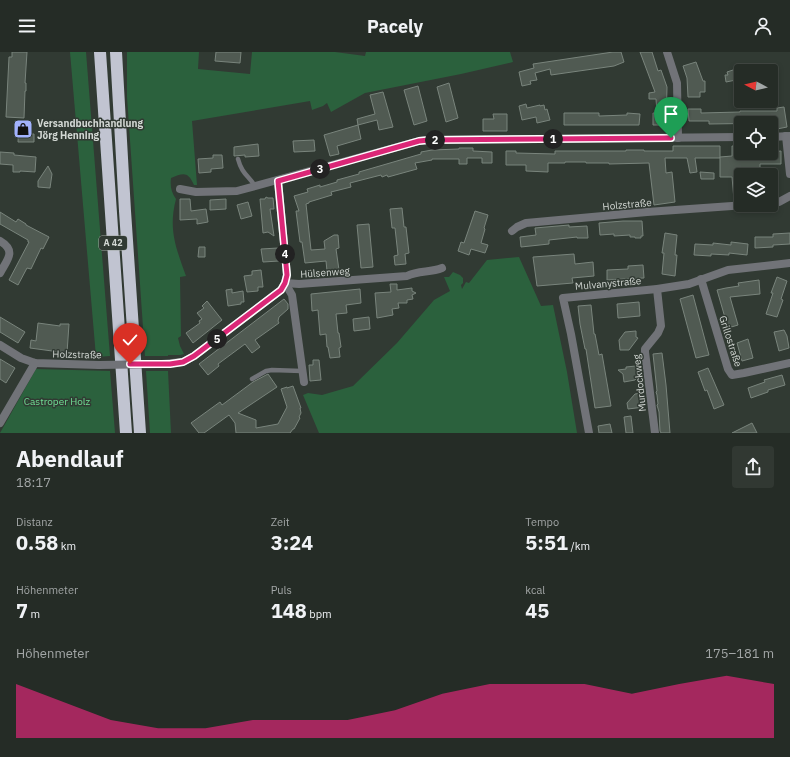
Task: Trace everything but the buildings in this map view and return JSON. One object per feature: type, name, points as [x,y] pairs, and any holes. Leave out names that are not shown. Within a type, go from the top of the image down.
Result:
[{"type":"highway","name":"A 42","points":[[100,52],[126,433]]},
{"type":"highway","name":"A 42","points":[[116,52],[140,433]]},
{"type":"street","points":[[667,52],[677,83],[678,138]]},
{"type":"street","points":[[778,137],[788,136],[790,174]]},
{"type":"street","points":[[180,189],[196,192],[237,191],[278,181],[419,141],[429,140],[734,137]]},
{"type":"street","points":[[278,181],[287,275],[285,283]]},
{"type":"street","points":[[778,202],[790,196]]},
{"type":"street","name":"Holzstraße","points":[[512,231],[526,223],[734,206]]},
{"type":"street","points":[[0,241],[7,245],[9,249],[9,256],[0,273]]},
{"type":"street","name":"Mulvanystraße","points":[[589,433],[563,298],[657,289],[689,284],[728,270],[790,263]]},
{"type":"street","name":"Hülsenweg","points":[[285,283],[299,284],[407,276],[415,272],[442,268]]},
{"type":"street","name":"Grillostraße","points":[[701,279],[728,369],[732,375],[790,363]]},
{"type":"street","name":"Hülsenweg","points":[[285,283],[292,295],[304,382]]},
{"type":"street","name":"Holzstraße","points":[[35,363],[99,365],[162,364],[183,362],[194,356],[281,290],[285,283]]},
{"type":"street","name":"Murdockweg","points":[[655,433],[645,352],[660,330],[661,326],[657,289]]},
{"type":"street","points":[[0,345],[21,358],[35,363],[0,423]]},
{"type":"lane","points":[[238,159],[240,167],[255,186]]},
{"type":"lane","points":[[252,379],[266,371],[272,370],[302,371]]},
{"type":"green space","points":[[70,52],[86,52],[110,356],[96,357]]},
{"type":"green space","points":[[127,52],[199,52],[198,69],[250,74],[252,52],[335,52],[365,56],[366,52],[510,52],[513,62],[365,93],[331,112],[327,103],[312,110],[310,101],[192,121],[197,185],[194,185],[190,177],[185,174],[171,178],[172,191],[176,199],[173,220],[174,238],[186,276],[180,277],[181,336],[178,338],[184,354],[145,356],[127,97]]},
{"type":"green space","points":[[519,257],[541,306],[553,305],[567,372],[577,433],[319,433],[303,395],[308,393],[322,395],[353,386],[397,343],[434,300],[450,291],[444,277],[449,277],[453,272],[460,275],[463,278],[463,283],[461,285],[462,289],[466,282],[469,283],[487,260]]},
{"type":"green space","name":"Castroper Holz","points":[[36,369],[110,371],[115,433],[0,433]]},
{"type":"green space","points":[[146,371],[168,371],[171,433],[150,433]]},
{"type":"place","name":"Versandbuchhandlung Jörg Henning","points":[[23,129]]},
{"type":"route","points":[[130,364],[170,364],[183,362],[194,356],[281,290],[287,275],[278,181],[419,141],[671,138]]}]
